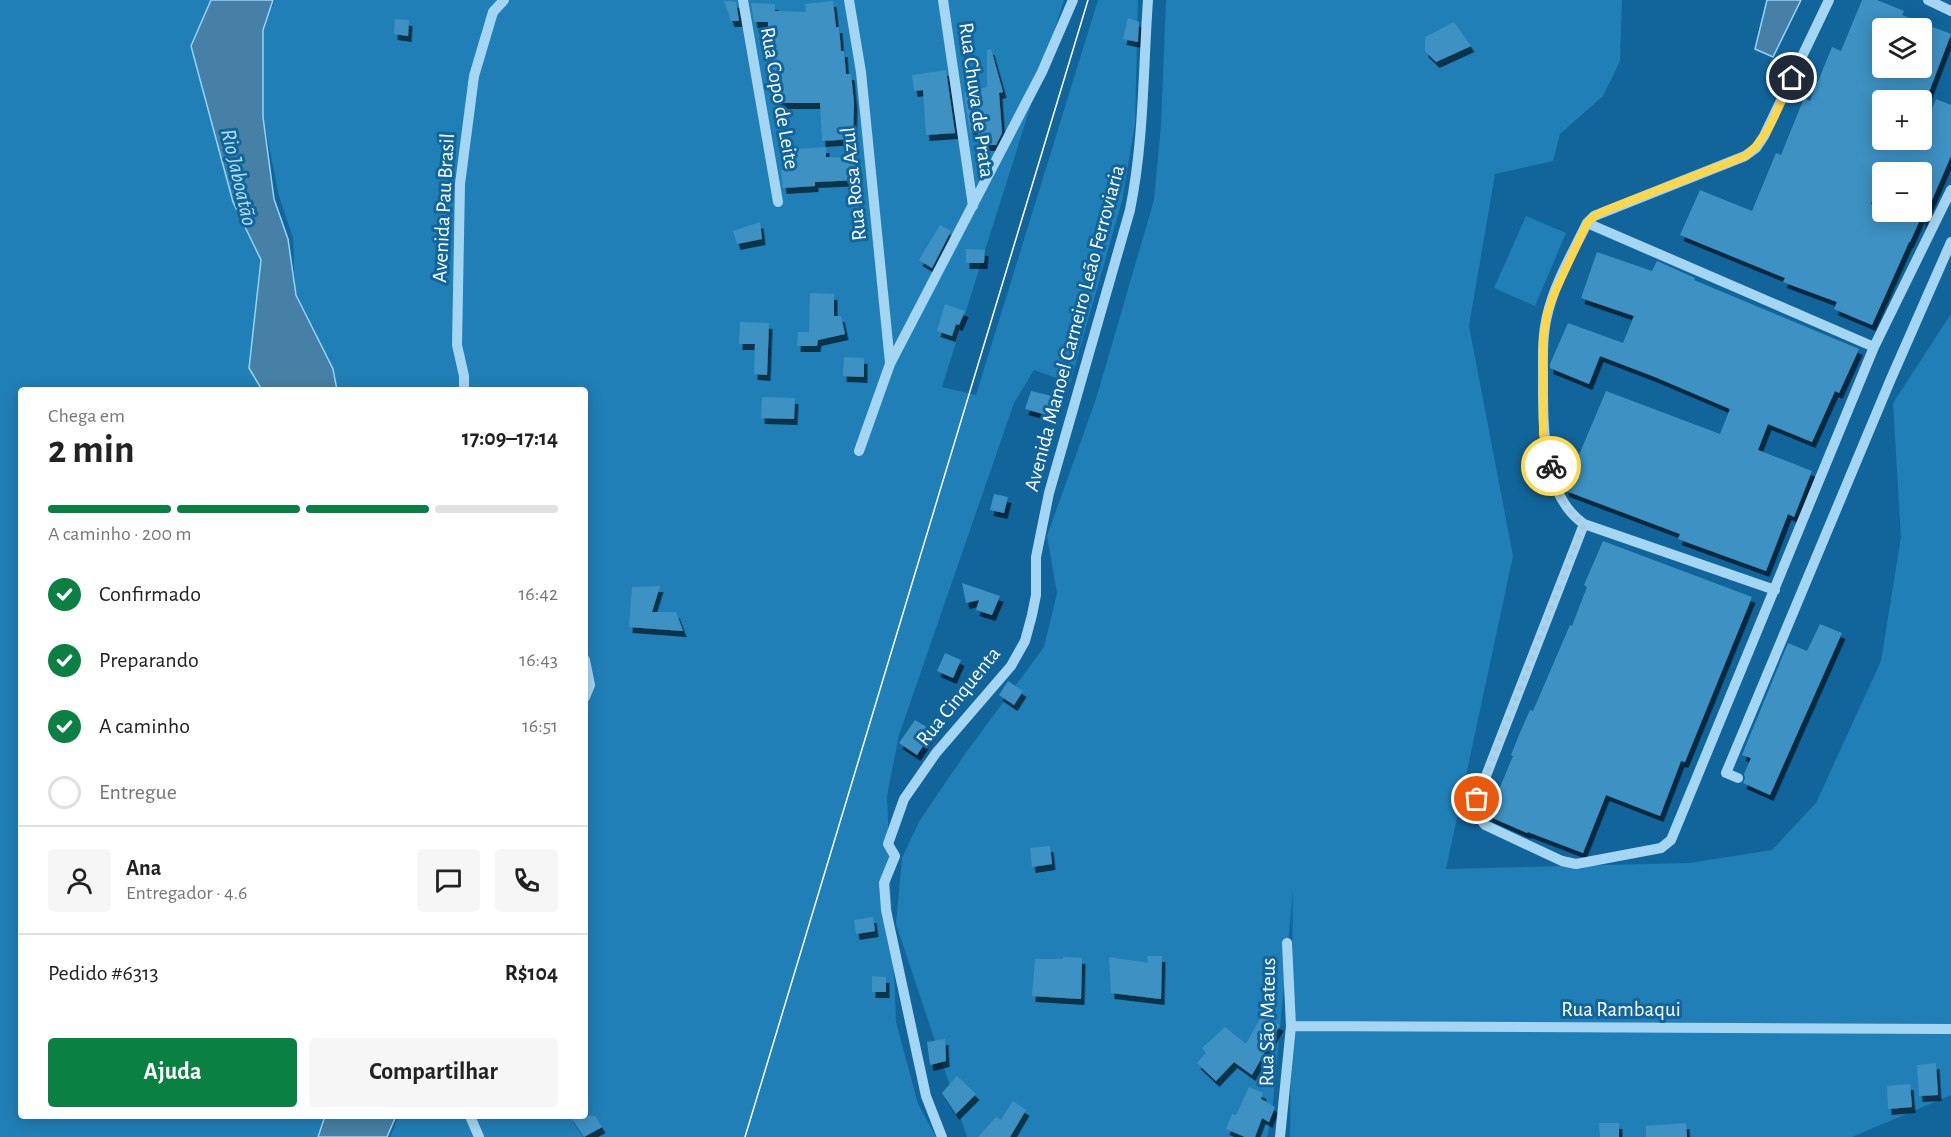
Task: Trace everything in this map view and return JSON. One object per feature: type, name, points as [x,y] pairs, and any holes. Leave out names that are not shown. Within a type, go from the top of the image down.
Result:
[{"type":"street","name":"Avenida Pau Brasil","points":[[464,387],[464,376],[457,345],[460,184],[474,76],[493,12],[504,0]]},
{"type":"street","name":"Rua Copo de Leite","points":[[743,0],[778,202]]},
{"type":"street","name":"Rua Rosa Azul","points":[[849,0],[861,72],[890,364]]},
{"type":"street","name":"Rua Chuva de Prata","points":[[943,0],[973,207]]},
{"type":"street","points":[[859,451],[890,364],[1042,72],[1073,0]]},
{"type":"street","name":"Avenida Manoel Carneiro Leão Ferroviaria","points":[[1036,557],[1049,493],[1136,182],[1142,136],[1148,0]]},
{"type":"street","points":[[1775,590],[1584,524],[1573,516],[1560,496],[1553,477],[1543,434],[1543,339],[1547,314],[1554,294],[1587,223],[1604,211],[1745,156],[1756,148],[1764,136],[1829,0]]},
{"type":"street","points":[[1928,0],[1951,11]]},
{"type":"street","points":[[1584,524],[1477,799],[1476,810],[1479,819],[1485,825],[1569,863],[1576,864],[1661,848],[1671,840],[1874,347],[1951,190]]},
{"type":"street","points":[[1587,223],[1874,347]]},
{"type":"street","points":[[1738,778],[1726,773],[1890,381],[1951,242]]},
{"type":"street","name":"Rua Cinquenta","points":[[942,1137],[926,1096],[886,910],[884,883],[895,856],[888,844],[904,800],[936,753],[1011,666],[1024,641],[1036,595],[1036,557]]},
{"type":"street","points":[[588,675],[590,685],[588,690]]},
{"type":"street","name":"Rua São Mateus","points":[[1280,1137],[1291,1026],[1287,943]]},
{"type":"street","name":"Rua Rambaqui","points":[[1291,1026],[1951,1029]]},
{"type":"street","points":[[471,1119],[479,1137]]},
{"type":"shaded area","points":[[0,0],[211,0],[191,46],[233,202],[261,260],[249,368],[260,387],[18,387],[18,1119],[324,1119],[318,1137],[0,1137]]},
{"type":"shaded area","points":[[275,0],[1064,0],[942,387],[976,395],[1098,0],[1138,0],[1135,124],[1122,201],[1070,383],[1034,370],[1014,403],[899,735],[887,796],[896,1022],[918,1104],[936,1137],[390,1137],[398,1119],[588,1119],[588,387],[336,387],[334,371],[295,291],[293,238],[279,196],[263,116],[263,27]]},
{"type":"shaded area","points":[[1166,0],[1622,0],[1620,61],[1603,96],[1560,134],[1553,161],[1495,174],[1469,326],[1513,556],[1446,869],[1689,863],[1772,850],[1816,803],[1881,661],[1901,537],[1893,403],[1951,314],[1951,1095],[1852,1137],[1290,1137],[1293,891],[1272,1113],[1267,1137],[967,1137],[896,924],[902,858],[920,820],[965,754],[1044,647],[1057,593],[1047,536],[1096,399],[1154,200],[1161,125]]},
{"type":"shaded area","points":[[1526,216],[1566,233],[1535,306],[1494,288]]},
{"type":"water","name":"Rio Jaboatão","points":[[211,0],[273,0],[263,30],[263,117],[274,199],[288,239],[296,295],[333,369],[336,387],[260,387],[249,368],[261,260],[233,202],[191,46]]},
{"type":"water","points":[[1767,0],[1801,0],[1773,57],[1755,49]]},
{"type":"water","points":[[324,1119],[395,1119],[387,1137],[318,1137]]},
{"type":"building","points":[[1862,0],[1877,0],[1904,11],[1902,15],[1910,18],[1872,18],[1872,78],[1932,78],[1932,27],[1951,34],[1930,90],[1872,90],[1872,150],[1932,150],[1932,109],[1936,99],[1951,105],[1951,156],[1932,200],[1932,162],[1872,162],[1872,222],[1919,222],[1872,325],[1834,309],[1837,302],[1783,282],[1785,278],[1680,235],[1700,190],[1752,211],[1776,153],[1781,155],[1804,98],[1810,101],[1832,47],[1841,51]]},
{"type":"building","points":[[724,1],[736,2],[739,21],[731,21]]},
{"type":"building","points":[[833,1],[836,27],[839,27],[841,51],[844,51],[846,74],[851,74],[854,103],[853,139],[822,141],[820,103],[775,103],[775,69],[773,69],[773,50],[768,50],[768,22],[754,22],[751,3],[775,4],[775,11],[806,12],[805,4]]},
{"type":"building","points":[[1128,18],[1139,22],[1138,42],[1123,39]]},
{"type":"building","points":[[395,19],[409,20],[408,36],[394,34]]},
{"type":"building","points":[[1454,22],[1471,46],[1436,62],[1425,51],[1425,37]]},
{"type":"building","points":[[991,49],[1003,92],[999,93],[1002,133],[996,145],[979,145],[978,131],[970,132],[964,93],[987,87],[987,50]]},
{"type":"building","points":[[946,70],[955,133],[926,135],[923,90],[914,91],[912,75]]},
{"type":"building","points":[[826,147],[826,157],[855,158],[859,180],[815,182],[815,186],[783,188],[781,170],[785,170],[783,150]]},
{"type":"building","points":[[760,222],[762,239],[737,244],[733,231]]},
{"type":"building","points":[[940,225],[951,231],[932,268],[919,260]]},
{"type":"building","points":[[966,249],[985,250],[984,263],[966,263]]},
{"type":"building","points":[[1597,252],[1652,271],[1657,261],[1695,278],[1694,280],[1859,349],[1839,393],[1835,391],[1812,442],[1768,424],[1758,450],[1812,471],[1794,517],[1788,514],[1766,571],[1678,539],[1680,534],[1566,491],[1565,488],[1606,391],[1720,434],[1730,409],[1600,356],[1589,384],[1550,368],[1568,323],[1623,343],[1634,316],[1581,298]]},
{"type":"building","points":[[810,293],[834,294],[834,316],[841,316],[845,334],[818,340],[817,346],[797,346],[798,332],[809,332]]},
{"type":"building","points":[[945,304],[965,311],[959,325],[956,324],[952,336],[937,331]]},
{"type":"building","points":[[740,322],[769,323],[767,375],[754,374],[755,344],[739,344]]},
{"type":"building","points":[[844,357],[864,358],[864,377],[843,376]]},
{"type":"building","points":[[1031,391],[1056,397],[1050,416],[1025,409]]},
{"type":"building","points":[[762,397],[795,398],[794,419],[761,418]]},
{"type":"building","points":[[994,494],[1008,497],[1004,513],[990,510]]},
{"type":"building","points":[[1603,541],[1752,597],[1685,762],[1681,761],[1660,816],[1606,795],[1583,853],[1488,816],[1530,710],[1533,711],[1570,625],[1572,626],[1587,587],[1584,585]]},
{"type":"building","points":[[962,583],[1000,596],[992,615],[976,610],[979,600],[966,603]]},
{"type":"building","points":[[660,586],[652,612],[676,612],[683,631],[629,627],[632,587]]},
{"type":"building","points":[[1820,624],[1842,633],[1770,795],[1743,783],[1751,758],[1742,755],[1788,643],[1807,651]]},
{"type":"building","points":[[945,653],[961,660],[953,678],[937,671]]},
{"type":"building","points":[[1008,681],[1023,691],[1014,705],[999,695]]},
{"type":"building","points":[[915,720],[933,731],[917,755],[899,743]]},
{"type":"building","points":[[1050,846],[1052,864],[1032,867],[1030,848]]},
{"type":"building","points":[[873,917],[875,931],[856,934],[854,920]]},
{"type":"building","points":[[1147,956],[1162,956],[1161,999],[1111,993],[1109,957],[1148,963]]},
{"type":"building","points":[[1063,957],[1082,958],[1081,999],[1032,996],[1035,959],[1063,959]]},
{"type":"building","points":[[872,976],[886,977],[886,992],[872,992]]},
{"type":"building","points":[[1262,1015],[1280,1025],[1252,1075],[1234,1062],[1216,1081],[1197,1063],[1206,1053],[1202,1048],[1225,1027],[1246,1044]]},
{"type":"building","points":[[945,1039],[946,1061],[930,1065],[927,1042]]},
{"type":"building","points":[[1936,1063],[1938,1095],[1919,1096],[1917,1065]]},
{"type":"building","points":[[957,1076],[976,1094],[956,1114],[942,1093]]},
{"type":"building","points":[[1910,1084],[1912,1107],[1888,1109],[1887,1086]]},
{"type":"building","points":[[1249,1087],[1263,1093],[1261,1099],[1275,1107],[1269,1122],[1262,1118],[1255,1137],[1245,1137],[1226,1129],[1232,1114],[1236,1115]]},
{"type":"building","points":[[1013,1101],[1026,1110],[1010,1137],[978,1137],[996,1117],[1001,1120]]},
{"type":"building","points":[[588,1116],[595,1116],[602,1127],[584,1137],[572,1119],[588,1119]]},
{"type":"building","points":[[1599,1123],[1619,1123],[1619,1137],[1600,1137]]},
{"type":"building","points":[[1686,1123],[1687,1137],[1646,1137],[1646,1126]]},
{"type":"tram line","points":[[745,1137],[1088,0]]},
{"type":"way so far","points":[[1477,799],[1584,524],[1573,516],[1560,496],[1551,466]]},
{"type":"route","points":[[1551,466],[1543,434],[1543,339],[1547,314],[1554,294],[1587,223],[1604,211],[1745,156],[1756,148],[1764,136],[1792,78]]}]
